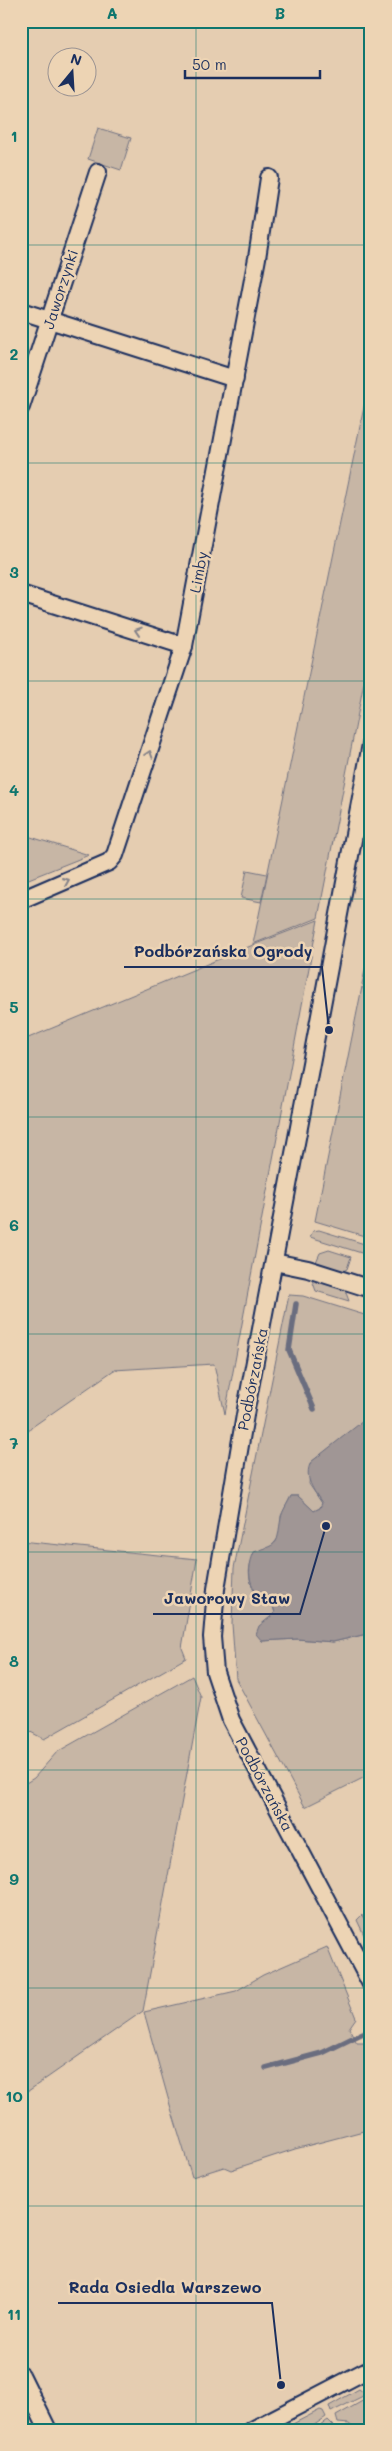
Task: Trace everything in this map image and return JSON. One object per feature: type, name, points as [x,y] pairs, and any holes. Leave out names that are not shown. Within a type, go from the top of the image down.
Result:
[{"type":"street","name":"Jaworzynki","points":[[21,407],[98,172]]},
{"type":"street","name":"Limby","points":[[21,900],[110,862],[115,855],[184,646],[235,379],[269,178]]},
{"type":"street","points":[[21,311],[235,379]]},
{"type":"street","points":[[21,594],[184,646]]},
{"type":"street","name":"Podbórzańska","points":[[371,744],[246,1409],[216,1589],[212,1625],[213,1661],[221,1696],[231,1720],[371,1984]]},
{"type":"street","points":[[274,1262],[371,1289]]},
{"type":"street","points":[[252,2430],[371,2368]]},
{"type":"street","points":[[21,2374],[48,2430]]},
{"type":"shaded area","points":[[98,128],[131,138],[121,170],[88,159]]},
{"type":"shaded area","points":[[371,373],[371,646],[318,918],[253,944]]},
{"type":"shaded area","points":[[21,834],[89,855],[21,882]]},
{"type":"shaded area","points":[[247,870],[267,874],[261,902],[241,898]]},
{"type":"shaded area","points":[[318,920],[225,1414],[214,1364],[114,1370],[32,1427],[21,1440],[21,1041]]},
{"type":"shaded area","points":[[371,942],[371,997],[362,984]]},
{"type":"shaded area","points":[[362,987],[371,1000],[371,1238],[315,1221]]},
{"type":"shaded area","points":[[319,1230],[371,1246],[371,1256],[310,1237],[313,1231]]},
{"type":"shaded area","points":[[329,1250],[351,1257],[347,1269],[343,1271],[316,1262],[320,1253]]},
{"type":"shaded area","points":[[312,1280],[345,1290],[349,1301],[316,1291]]},
{"type":"shaded area","points":[[289,1295],[303,1296],[371,1317],[371,1417],[311,1462],[309,1484],[322,1503],[320,1508],[314,1511],[298,1496],[291,1496],[281,1516],[280,1536],[270,1548],[255,1555],[251,1561],[250,1568],[249,1576],[254,1591],[260,1599],[273,1606],[275,1613],[262,1641],[297,1639],[333,1642],[371,1633],[371,1774],[305,1807],[236,1679],[232,1624],[234,1568]]},
{"type":"shaded area","points":[[368,1417],[371,1417],[371,1633],[333,1642],[297,1639],[262,1641],[256,1634],[259,1626],[275,1613],[273,1606],[259,1596],[252,1584],[250,1569],[254,1552],[269,1547],[276,1542],[282,1515],[291,1496],[298,1496],[314,1511],[320,1508],[322,1503],[313,1489],[308,1473],[311,1462]]},
{"type":"shaded area","points":[[21,1541],[197,1559],[182,1648],[186,1658],[44,1739],[21,1727]]},
{"type":"shaded area","points":[[192,1676],[201,1697],[143,2011],[21,2096],[21,1786],[34,1778],[57,1752]]},
{"type":"shaded area","points":[[362,1915],[371,1933],[371,1950],[357,1920]]},
{"type":"shaded area","points":[[327,1947],[356,2018],[349,2028],[357,2043],[371,2043],[371,2129],[295,2149],[231,2170],[224,2167],[192,2177],[144,2012],[236,1991],[263,1975]]},
{"type":"shaded area","points":[[359,2389],[364,2393],[363,2396],[331,2412],[329,2406]]},
{"type":"shaded area","points":[[366,2399],[371,2403],[371,2430],[356,2430],[349,2424],[338,2423],[336,2416]]},
{"type":"shaded area","points":[[320,2410],[323,2411],[326,2417],[307,2430],[281,2430]]},
{"type":"shaded area","points":[[328,2420],[334,2426],[330,2430],[314,2430]]},
{"type":"waterway","points":[[296,1304],[289,1350],[314,1409]]},
{"type":"waterway","points":[[266,2068],[322,2053],[363,2033]]},
{"type":"place","name":"Podbórzańska Ogrody","points":[[329,1030]]},
{"type":"place","name":"Jaworowy Staw","points":[[326,1526]]},
{"type":"place","name":"Rada Osiedla Warszewo","points":[[281,2385]]}]
